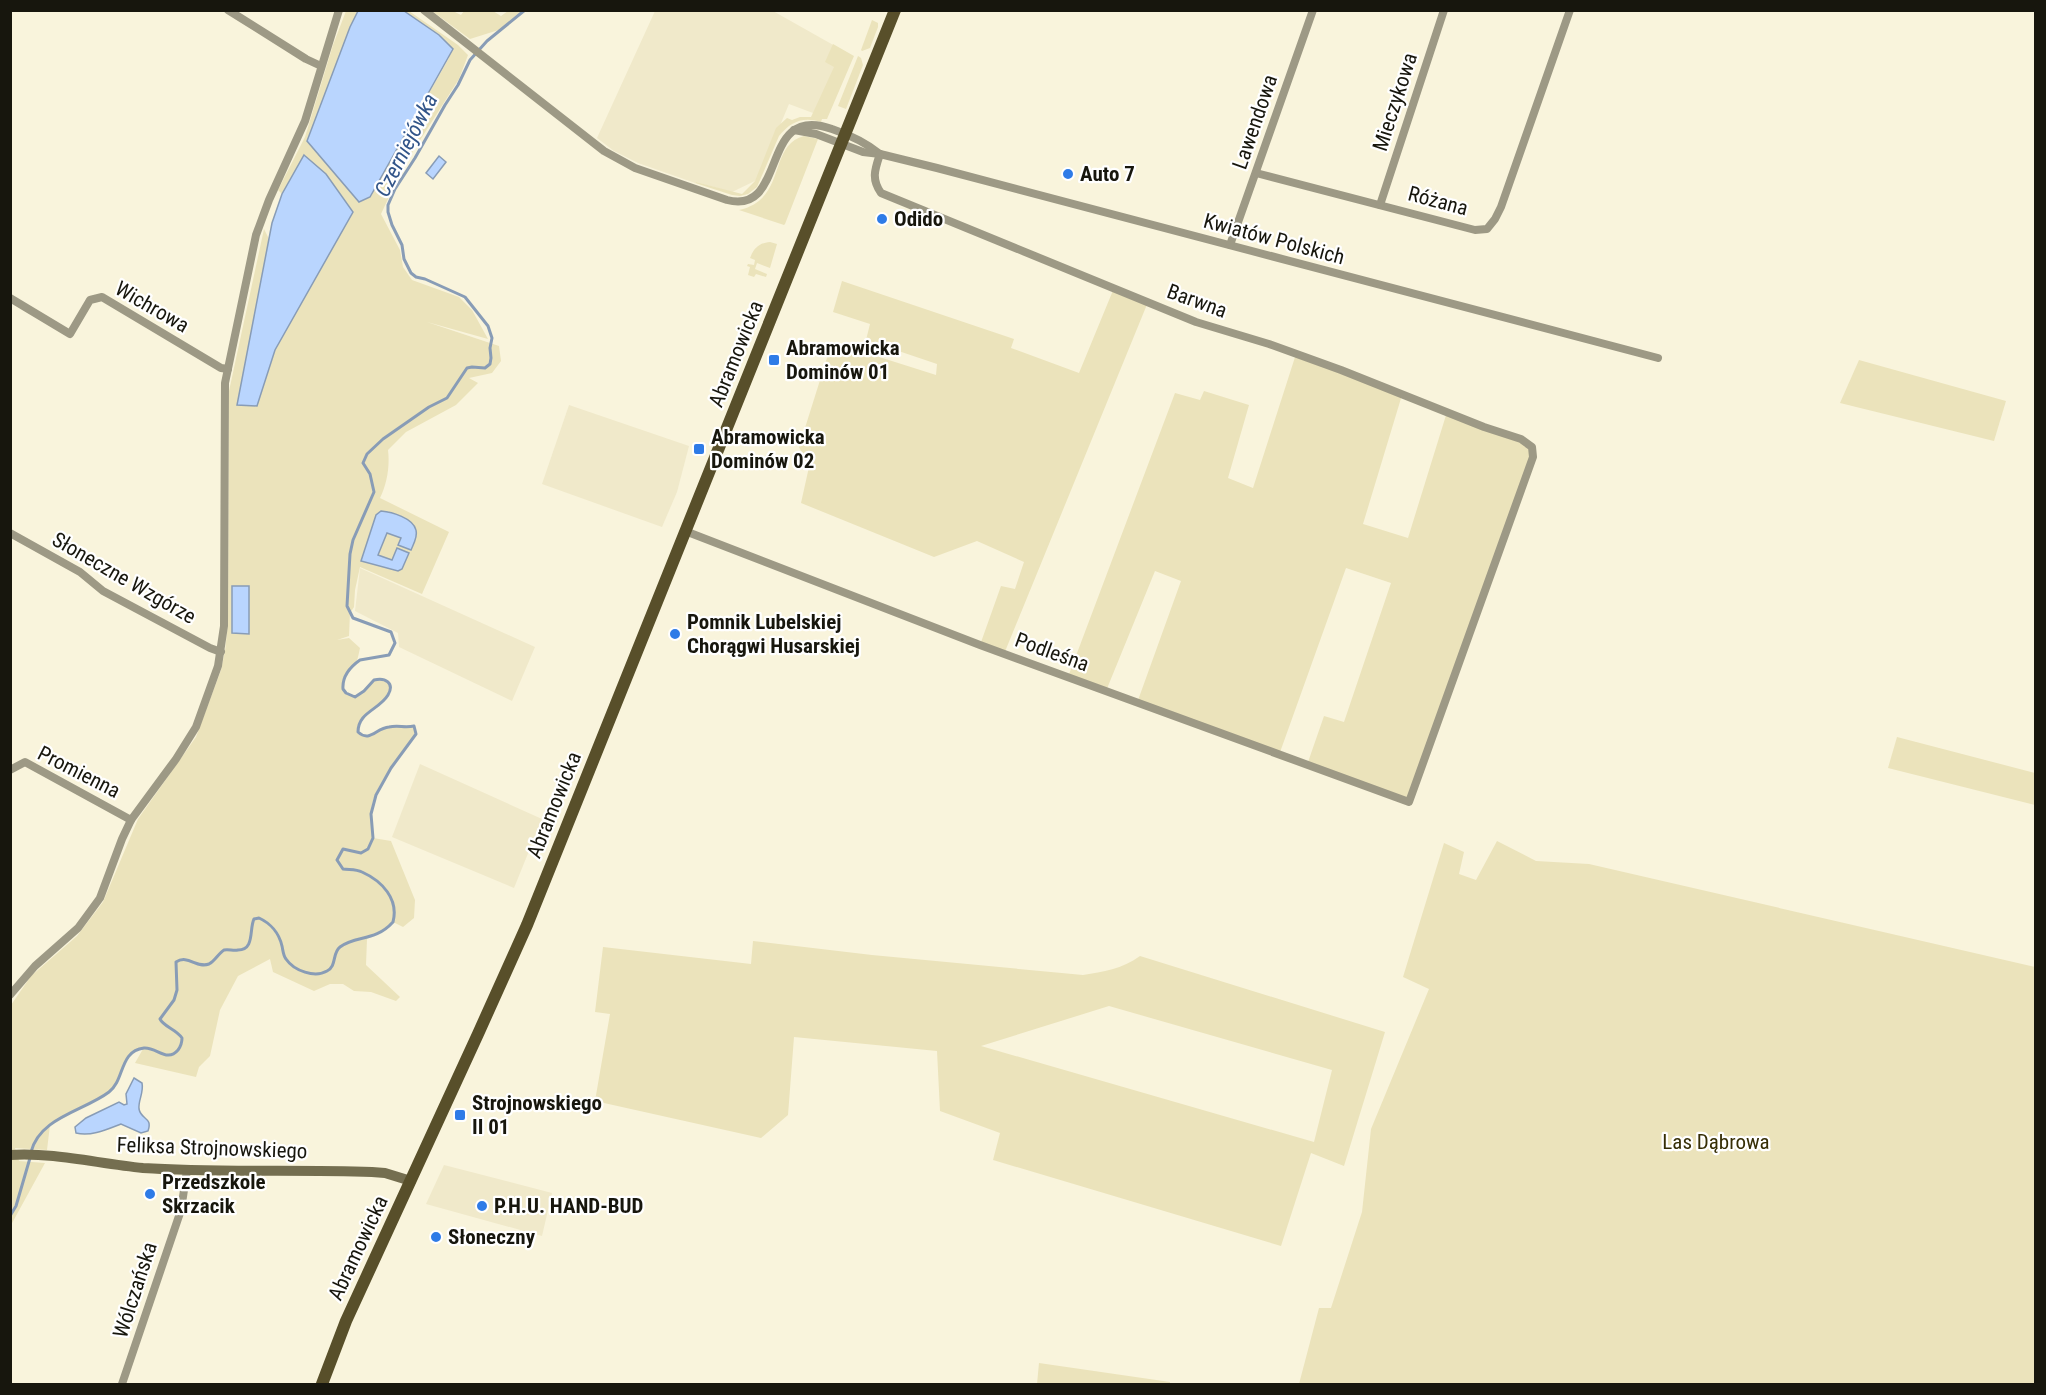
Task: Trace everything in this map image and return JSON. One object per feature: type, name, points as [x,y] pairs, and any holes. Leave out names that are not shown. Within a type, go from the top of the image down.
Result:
[{"type":"main road","name":"Abramowicka","points":[[322,1384],[346,1321],[520,941],[895,10]]},
{"type":"street","points":[[228,10],[321,66]]},
{"type":"street","points":[[10,995],[28,972],[78,928],[92,910],[100,898],[131,820],[192,735],[206,702],[221,652],[224,626],[224,399],[228,369],[256,235],[269,200],[302,130],[339,10]]},
{"type":"street","name":"Kwiatów Polskich","points":[[424,10],[604,151],[635,168],[732,202],[746,201],[759,194],[766,184],[784,140],[794,130],[810,132],[843,139],[863,152],[880,154],[1658,358]]},
{"type":"street","name":"Lawendowa","points":[[1230,245],[1313,10]]},
{"type":"street","name":"Mieczykowa","points":[[1380,205],[1444,10]]},
{"type":"street","name":"Różana","points":[[1256,173],[1475,230],[1487,229],[1501,207],[1570,10]]},
{"type":"street","name":"Barwna","points":[[880,154],[874,176],[875,185],[881,193],[1196,322],[1341,370],[1484,427],[1521,439],[1532,447],[1533,457],[1409,802]]},
{"type":"street","name":"Wichrowa","points":[[10,298],[70,334],[90,300],[102,297],[221,368],[228,369]]},
{"type":"street","name":"Podleśna","points":[[686,531],[980,645],[1409,802]]},
{"type":"street","name":"Słoneczne Wzgórze","points":[[10,533],[81,572],[103,591],[221,652]]},
{"type":"street","name":"Promienna","points":[[10,770],[25,762],[131,820]]},
{"type":"street","name":"Feliksa Strojnowskiego","points":[[15,1154],[187,1170],[372,1172],[411,1181]]},
{"type":"street","name":"Wólczańska","points":[[122,1384],[181,1210],[187,1170]]},
{"type":"shaded area","points":[[655,11],[773,11],[851,55],[821,116],[789,104],[757,180],[732,192],[695,183],[638,163],[614,151],[597,138]]},
{"type":"shaded area","points":[[569,405],[689,446],[677,492],[662,527],[542,484]]},
{"type":"shaded area","points":[[360,568],[535,647],[512,701],[399,647],[398,633],[355,611]]},
{"type":"shaded area","points":[[420,764],[542,819],[514,888],[392,837]]},
{"type":"shaded area","points":[[444,1165],[552,1193],[542,1236],[426,1204]]},
{"type":"green space","points":[[346,11],[358,11],[307,141],[359,202],[370,197],[449,58],[439,35],[404,11],[409,11],[458,45],[468,55],[459,79],[403,167],[381,214],[400,250],[403,267],[412,280],[459,297],[472,310],[488,339],[427,322],[499,346],[501,361],[492,373],[469,378],[478,383],[456,405],[406,432],[388,450],[387,475],[380,498],[449,532],[422,594],[360,567],[354,607],[350,613],[349,636],[337,640],[349,638],[360,648],[356,663],[345,676],[343,684],[346,693],[355,697],[378,679],[387,680],[391,684],[387,696],[359,723],[358,732],[370,736],[384,728],[414,726],[415,731],[413,740],[379,786],[373,800],[371,815],[373,838],[391,841],[415,900],[414,918],[403,927],[393,922],[378,934],[367,939],[366,965],[400,997],[396,1001],[371,992],[354,991],[343,984],[330,984],[314,991],[273,972],[270,959],[238,976],[220,1010],[210,1056],[199,1067],[196,1077],[135,1063],[143,1049],[135,1052],[125,1061],[118,1080],[109,1093],[50,1125],[47,1150],[15,1148],[19,1161],[45,1163],[11,1225],[11,1005],[31,976],[77,936],[103,902],[138,819],[196,737],[221,670],[228,624],[229,391],[264,229],[269,239],[237,405],[257,406],[275,350],[353,212],[305,155],[282,194],[278,190],[305,137],[333,45]],"holes":[[[388,511],[411,550],[401,538],[387,533],[378,555],[392,560],[361,561]]]},
{"type":"green space","points":[[432,11],[455,12],[461,15],[464,11],[493,11],[501,16],[508,11],[525,11],[505,28],[470,39]]},
{"type":"green space","points":[[872,20],[878,23],[878,27],[870,48],[862,51],[861,50]]},
{"type":"green space","points":[[833,44],[854,56],[827,119],[822,119],[821,122],[797,121],[783,131],[757,187],[748,194],[732,195],[695,183],[742,194],[755,181],[776,128],[787,118],[792,120],[811,117],[834,67],[825,62]]},
{"type":"green space","points":[[858,56],[863,65],[846,109],[838,106]]},
{"type":"green space","points":[[804,136],[818,139],[785,224],[739,210],[754,204],[765,195],[785,150]]},
{"type":"green space","points":[[770,242],[777,244],[770,268],[757,263],[755,269],[767,274],[766,277],[756,274],[754,277],[748,275],[750,267],[747,266],[748,264],[754,265],[755,260],[750,258],[753,251],[760,245]]},
{"type":"green space","points":[[842,281],[1014,339],[1011,348],[1079,373],[1114,288],[1148,302],[1004,654],[980,645],[1001,586],[1015,589],[1024,562],[977,541],[934,557],[801,503],[809,467],[799,447],[832,342],[936,375],[937,364],[866,340],[870,324],[833,312]]},
{"type":"green space","points":[[1296,354],[1402,395],[1363,524],[1408,538],[1447,412],[1532,447],[1533,457],[1409,802],[1307,765],[1324,716],[1344,722],[1391,583],[1346,568],[1279,755],[1137,703],[1181,581],[1155,571],[1106,691],[1068,677],[1175,393],[1200,400],[1204,391],[1249,405],[1228,478],[1253,488]]},
{"type":"green space","points":[[1859,360],[2006,401],[1994,441],[1840,403]]},
{"type":"green space","points":[[1897,737],[2035,773],[2035,805],[1888,768]]},
{"type":"green space","name":"Las Dąbrowa","points":[[1497,841],[1536,861],[1589,864],[2035,967],[2035,1384],[1299,1384],[1319,1308],[1331,1308],[1362,1212],[1371,1129],[1429,989],[1403,977],[1444,843],[1464,852],[1459,874],[1476,880]]},
{"type":"green space","points":[[753,941],[1083,975],[1119,967],[1140,956],[1385,1032],[1344,1166],[1311,1153],[1281,1246],[993,1160],[1000,1133],[940,1111],[937,1051],[794,1037],[788,1115],[761,1138],[595,1101],[610,1014],[595,1012],[603,947],[751,964]],"holes":[[[1109,1006],[1332,1070],[1314,1142],[981,1046]]]},
{"type":"green space","points":[[1039,1363],[1170,1382],[1170,1384],[1037,1384]]},
{"type":"water","points":[[358,11],[404,11],[439,35],[453,49],[370,197],[359,202],[307,141]]},
{"type":"water","points":[[304,155],[326,174],[353,212],[275,350],[257,406],[237,405],[272,223],[282,194]]},
{"type":"water","points":[[439,156],[446,162],[433,179],[426,173]]},
{"type":"water","points":[[381,511],[407,519],[416,530],[416,538],[411,550],[398,545],[401,538],[387,533],[378,555],[392,560],[397,548],[409,553],[402,569],[398,571],[361,561],[376,515]]},
{"type":"water","points":[[232,586],[249,586],[249,634],[232,633]]},
{"type":"water","points":[[134,1078],[142,1083],[139,1109],[149,1123],[148,1131],[141,1133],[121,1124],[93,1133],[76,1133],[75,1127],[86,1118],[119,1102],[127,1104],[126,1094]]},
{"type":"waterway","name":"Czerniejówka","points":[[31,1152],[36,1140],[53,1123],[109,1092],[118,1080],[130,1054],[144,1048],[166,1055],[174,1054],[178,1050],[182,1038],[160,1019],[174,1000],[177,990],[176,962],[189,960],[205,965],[211,963],[224,950],[247,947],[254,919],[259,918],[276,933],[281,941],[284,956],[294,967],[317,974],[330,969],[340,947],[346,943],[373,936],[393,922],[394,906],[382,886],[362,872],[343,869],[337,860],[343,849],[361,853],[368,849],[373,838],[371,814],[376,795],[391,768],[416,734],[414,726],[392,726],[370,736],[358,732],[365,715],[388,695],[390,684],[385,680],[374,680],[355,697],[343,689],[345,676],[353,666],[360,660],[389,655],[395,643],[391,632],[353,618],[347,606],[353,540],[374,492],[370,474],[363,463],[367,454],[383,439],[429,407],[447,398],[467,368],[485,368],[490,364],[492,338],[488,326],[465,297],[411,273],[404,259],[402,245],[392,225],[388,205],[395,189],[458,85],[470,60],[487,41],[525,10]]},
{"type":"waterway","name":"Czerniejówka","points":[[10,1216],[16,1206],[30,1158]]},
{"type":"place","name":"Auto 7","points":[[1068,174]]},
{"type":"place","name":"Odido","points":[[882,219]]},
{"type":"place","name":"Abramowicka Dominów 01","points":[[774,360]]},
{"type":"place","name":"Abramowicka Dominów 02","points":[[699,449]]},
{"type":"place","name":"Pomnik Lubelskiej Chorągwi Husarskiej","points":[[675,634]]},
{"type":"place","name":"Strojnowskiego II 01","points":[[460,1115]]},
{"type":"place","name":"Przedszkole Skrzacik","points":[[150,1194]]},
{"type":"place","name":"P.H.U. HAND-BUD","points":[[482,1206]]},
{"type":"place","name":"Słoneczny","points":[[436,1237]]}]
